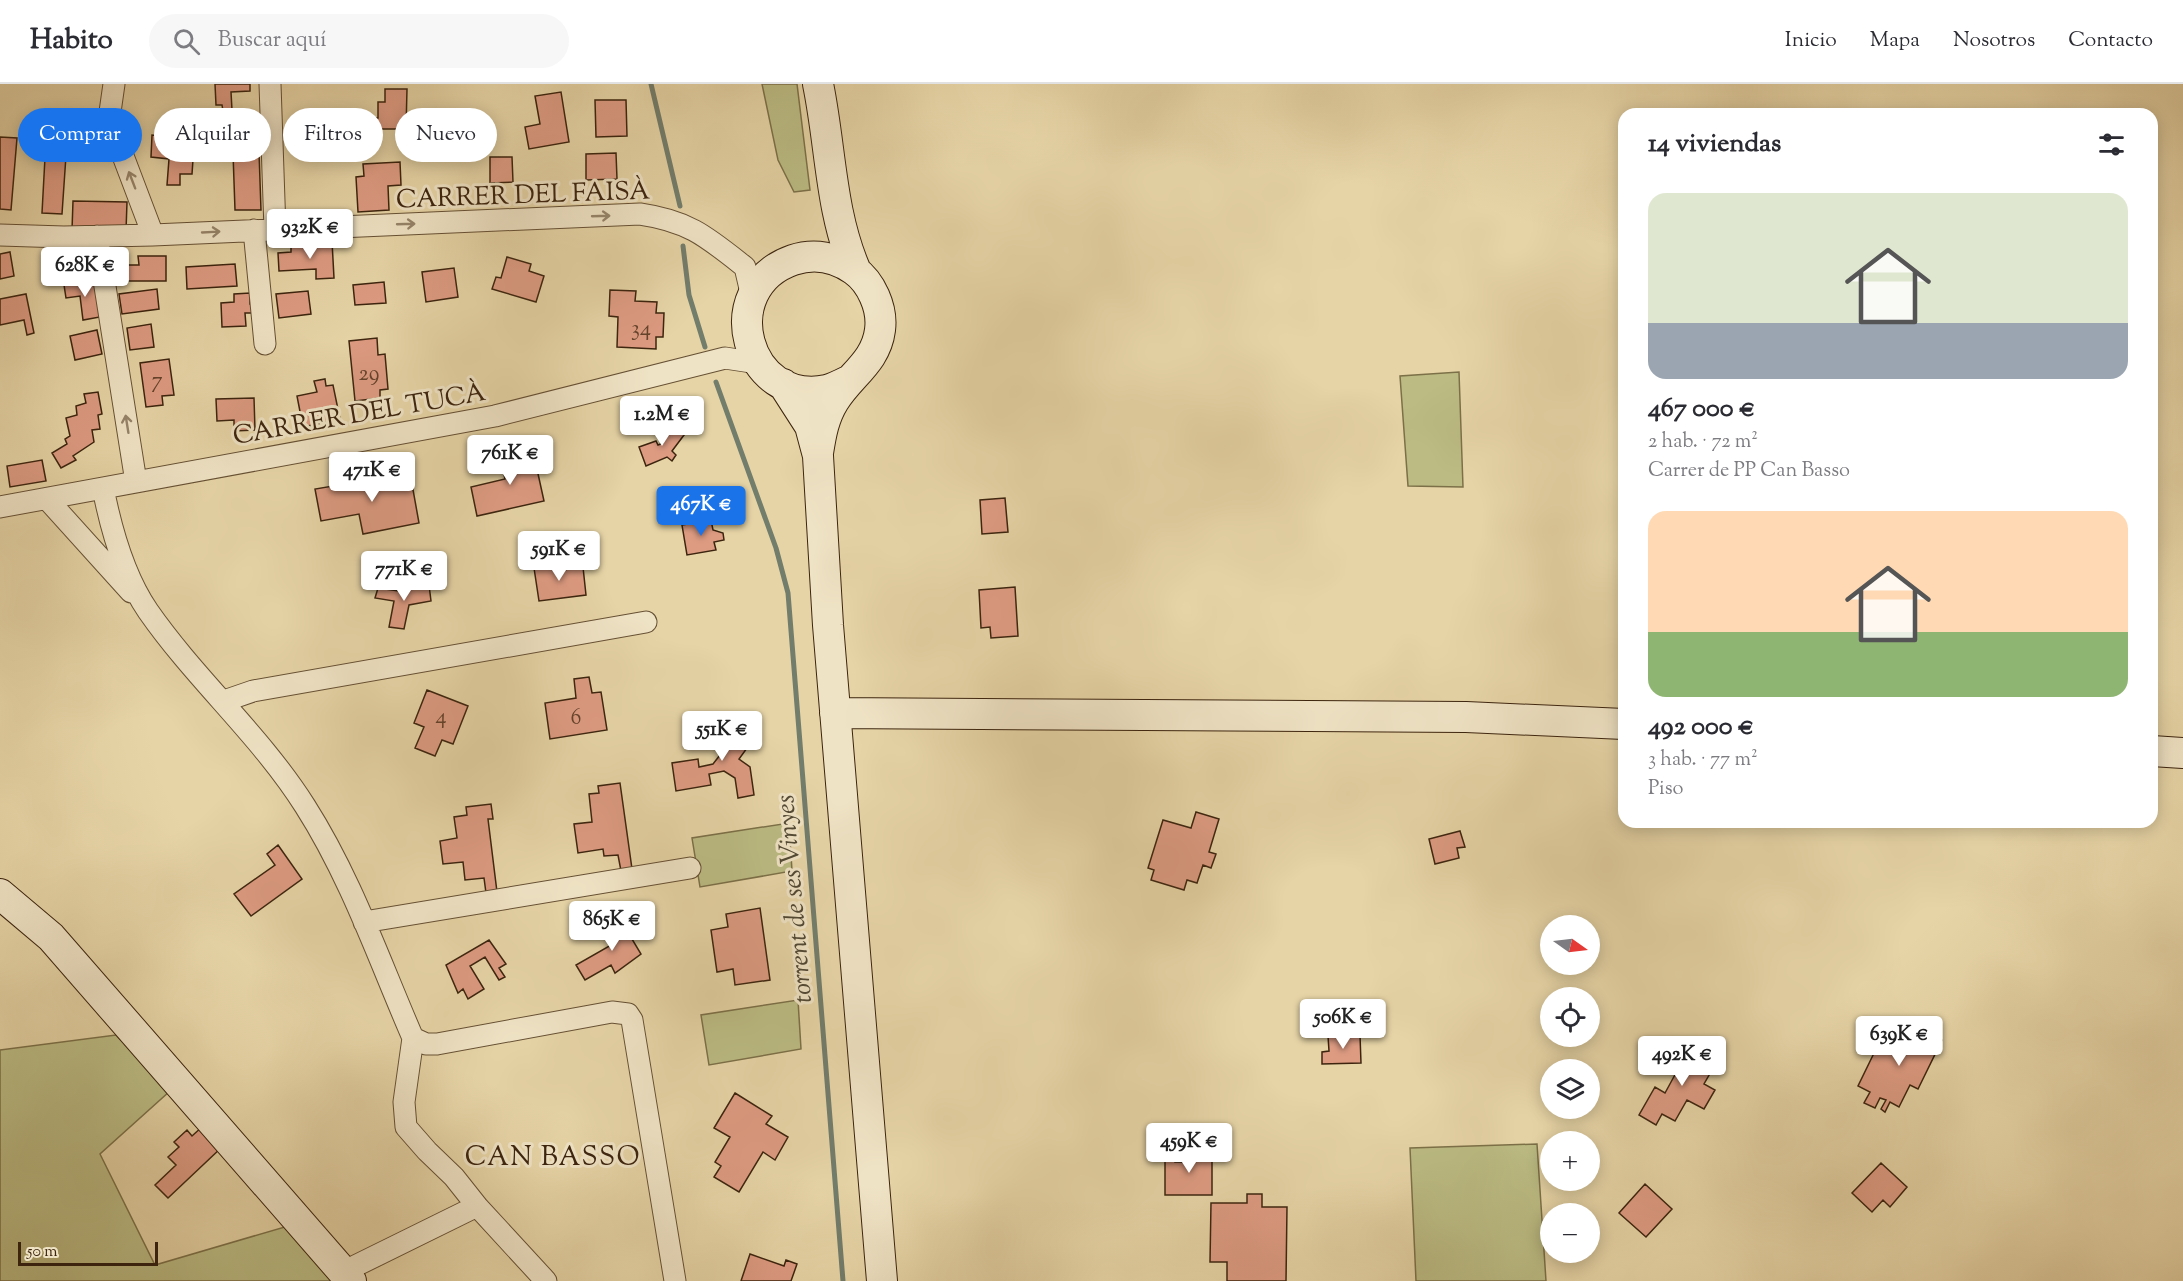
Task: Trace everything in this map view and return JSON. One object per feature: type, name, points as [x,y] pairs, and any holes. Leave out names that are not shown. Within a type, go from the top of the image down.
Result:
[{"type":"main road","points":[[783,384],[805,391],[827,390],[848,381],[865,367],[876,349],[880,328],[879,307],[870,287],[856,271],[840,230],[828,132],[818,84]]},
{"type":"main road","points":[[836,205],[827,228],[791,261],[762,279],[747,312],[746,328],[751,349],[758,363],[783,384],[810,426],[818,456],[835,713],[882,1281]]},
{"type":"main road","points":[[791,261],[831,259],[856,271]]},
{"type":"main road","points":[[818,456],[828,412],[848,381]]},
{"type":"main road","points":[[835,713],[1431,716],[1618,724]]},
{"type":"main road","points":[[2158,751],[2183,753]]},
{"type":"main road","points":[[0,894],[51,937],[347,1276]]},
{"type":"street","points":[[114,84],[109,119],[153,235]]},
{"type":"street","points":[[265,344],[264,230],[270,84]]},
{"type":"street","name":"CARRER DEL FAISÀ","points":[[0,235],[153,235],[640,214],[667,218],[693,227],[745,267]]},
{"type":"street","points":[[97,236],[136,482]]},
{"type":"street","points":[[752,297],[745,267],[791,261]]},
{"type":"street","points":[[725,358],[746,328]]},
{"type":"street","name":"CARRER DEL TUCÀ","points":[[1,504],[47,499],[495,416],[725,358],[758,363]]},
{"type":"street","points":[[103,488],[109,519],[127,569],[147,610]]},
{"type":"street","points":[[47,499],[147,610],[274,760],[306,808],[364,922],[413,1038],[404,1101],[406,1127],[426,1151],[454,1177],[477,1206],[546,1281]]},
{"type":"street","points":[[224,701],[253,691],[646,622]]},
{"type":"street","points":[[364,922],[690,868]]},
{"type":"street","points":[[413,1038],[426,1044],[437,1044],[612,1012],[628,1014],[633,1020],[675,1281]]},
{"type":"street","points":[[347,1276],[477,1206]]},
{"type":"green space","points":[[762,84],[797,84],[810,190],[794,192],[778,160]]},
{"type":"green space","points":[[1459,372],[1463,487],[1408,486],[1400,376]]},
{"type":"green space","points":[[789,823],[792,871],[700,887],[692,838]]},
{"type":"green space","points":[[798,1000],[801,1049],[709,1065],[701,1015]]},
{"type":"green space","points":[[116,1035],[170,1091],[100,1154],[155,1265],[288,1226],[337,1281],[0,1281],[0,1050]]},
{"type":"green space","points":[[1537,1144],[1541,1203],[1540,1263],[1545,1263],[1546,1281],[1416,1281],[1410,1148]]},
{"type":"building","points":[[215,84],[250,84],[250,91],[231,92],[232,108],[216,105]]},
{"type":"building","points":[[385,89],[407,89],[407,108],[395,108],[395,129],[383,129],[383,108],[378,108],[378,102],[385,102]]},
{"type":"building","points":[[561,92],[569,142],[529,149],[525,127],[540,124],[535,96]]},
{"type":"building","points":[[595,100],[626,100],[627,136],[596,137]]},
{"type":"building","points":[[152,135],[154,135],[154,157],[151,157]]},
{"type":"building","points":[[0,137],[17,138],[11,210],[0,209]]},
{"type":"building","points":[[616,153],[617,179],[586,180],[586,154]]},
{"type":"building","points":[[497,157],[512,157],[513,182],[490,183],[490,162],[497,162]]},
{"type":"building","points":[[45,162],[66,162],[62,214],[42,213]]},
{"type":"building","points":[[169,162],[193,162],[192,174],[180,174],[180,185],[167,185]]},
{"type":"building","points":[[233,162],[259,162],[261,210],[235,210]]},
{"type":"building","points":[[400,162],[401,185],[388,186],[389,210],[358,212],[356,177],[364,176],[363,164]]},
{"type":"building","points":[[73,201],[127,202],[126,231],[72,230]]},
{"type":"building","points":[[321,241],[332,241],[334,278],[316,279],[316,269],[279,271],[278,253],[291,252],[291,246],[321,245]]},
{"type":"building","points":[[10,252],[14,276],[0,279],[0,254]]},
{"type":"building","points":[[88,254],[89,274],[56,277],[55,256]]},
{"type":"building","points":[[138,256],[166,256],[166,281],[121,281],[121,265],[139,265]]},
{"type":"building","points":[[507,257],[531,264],[529,271],[544,276],[536,302],[492,289],[496,277],[501,278]]},
{"type":"building","points":[[235,264],[237,286],[187,289],[186,267]]},
{"type":"building","points":[[454,268],[458,297],[426,302],[422,272]]},
{"type":"building","points":[[94,281],[100,317],[83,320],[80,296],[66,298],[64,285]]},
{"type":"building","points":[[384,282],[386,303],[355,305],[353,285]]},
{"type":"building","points":[[157,289],[159,309],[122,314],[119,294]]},
{"type":"building","points":[[610,290],[636,291],[635,301],[657,302],[656,313],[664,313],[663,337],[656,337],[656,349],[617,347],[618,317],[609,316]]},
{"type":"building","points":[[308,291],[311,314],[279,318],[276,294]]},
{"type":"building","points":[[250,293],[250,304],[254,304],[254,313],[245,313],[246,326],[222,327],[221,303],[234,302],[234,294]]},
{"type":"building","points":[[26,294],[34,333],[27,335],[24,320],[0,325],[0,299]]},
{"type":"building","points":[[151,324],[154,347],[130,350],[127,328]]},
{"type":"building","points":[[97,330],[102,354],[75,360],[70,336]]},
{"type":"building","points":[[377,338],[378,355],[385,354],[388,389],[380,390],[380,398],[355,401],[349,341]]},
{"type":"building","points":[[169,359],[174,395],[162,396],[163,405],[146,407],[140,363]]},
{"type":"building","points":[[325,379],[326,386],[333,385],[340,419],[303,427],[297,396],[317,392],[314,381]]},
{"type":"building","points":[[98,392],[102,414],[98,415],[100,429],[92,430],[94,442],[73,456],[76,460],[61,468],[52,453],[67,444],[65,439],[70,436],[66,418],[77,415],[76,406],[86,403],[84,394]]},
{"type":"building","points":[[254,398],[255,430],[234,431],[234,420],[217,421],[216,399]]},
{"type":"building","points":[[672,425],[684,435],[672,451],[676,455],[672,461],[667,457],[646,466],[639,447],[656,441],[658,445],[663,443],[661,438]]},
{"type":"building","points":[[533,451],[544,501],[477,516],[471,487],[505,479],[500,458]]},
{"type":"building","points":[[42,460],[46,481],[10,487],[7,466]]},
{"type":"building","points":[[410,473],[419,523],[363,534],[359,514],[321,521],[315,489]]},
{"type":"building","points":[[1005,498],[1008,532],[982,534],[980,500]]},
{"type":"building","points":[[711,520],[713,530],[723,533],[724,540],[714,542],[716,550],[687,555],[682,525]]},
{"type":"building","points":[[562,564],[563,570],[583,567],[586,595],[539,601],[534,568]]},
{"type":"building","points":[[429,585],[431,601],[409,605],[404,629],[389,627],[394,601],[375,598],[378,588],[399,591]]},
{"type":"building","points":[[1015,587],[1018,636],[991,638],[990,627],[981,628],[979,590]]},
{"type":"building","points":[[589,677],[592,693],[601,692],[607,730],[550,739],[545,703],[576,698],[574,679]]},
{"type":"building","points":[[427,690],[468,706],[453,744],[442,740],[435,756],[415,748],[424,727],[414,723]]},
{"type":"building","points":[[753,719],[756,741],[746,742],[747,748],[739,759],[750,767],[754,795],[738,798],[735,778],[724,771],[709,774],[711,785],[676,791],[672,763],[698,759],[699,767],[713,764],[720,755],[717,741],[729,723]]},
{"type":"building","points":[[620,783],[632,869],[621,871],[618,855],[604,856],[603,849],[578,853],[574,824],[592,822],[589,794],[599,793],[598,786]]},
{"type":"building","points":[[491,804],[493,819],[488,819],[497,892],[486,893],[484,878],[465,880],[463,862],[443,864],[440,841],[457,838],[454,817],[467,815],[466,807]]},
{"type":"building","points":[[1196,812],[1219,819],[1209,852],[1216,854],[1211,868],[1203,865],[1197,883],[1187,880],[1184,890],[1151,880],[1154,870],[1148,868],[1163,820],[1191,828]]},
{"type":"building","points":[[1460,831],[1465,847],[1457,848],[1459,858],[1435,864],[1429,839]]},
{"type":"building","points":[[278,845],[302,879],[251,916],[234,894],[275,865],[267,854]]},
{"type":"building","points":[[760,908],[770,980],[735,985],[733,969],[717,972],[711,930],[728,927],[726,914]]},
{"type":"building","points":[[620,919],[641,954],[615,973],[611,965],[585,980],[576,965],[613,944],[604,928]]},
{"type":"building","points":[[489,940],[506,964],[499,968],[505,977],[499,980],[485,957],[470,966],[484,989],[468,999],[463,989],[458,993],[446,965]]},
{"type":"building","points":[[1911,1025],[1942,1040],[1918,1089],[1910,1085],[1899,1107],[1890,1102],[1885,1112],[1881,1109],[1886,1100],[1880,1098],[1875,1108],[1864,1103],[1870,1092],[1858,1086],[1877,1047],[1886,1052],[1895,1032],[1905,1037]]},
{"type":"building","points":[[1360,1035],[1361,1063],[1322,1064],[1322,1052],[1329,1051],[1328,1036]]},
{"type":"building","points":[[1689,1039],[1702,1047],[1698,1053],[1716,1063],[1704,1084],[1715,1090],[1704,1109],[1687,1100],[1675,1121],[1662,1114],[1656,1125],[1639,1115],[1655,1087],[1665,1093],[1683,1060],[1678,1058]]},
{"type":"building","points":[[735,1093],[772,1116],[766,1124],[788,1137],[775,1160],[763,1152],[739,1192],[714,1177],[721,1166],[715,1162],[730,1137],[714,1128]]},
{"type":"building","points":[[203,1126],[222,1147],[168,1198],[155,1185],[176,1165],[168,1157],[179,1147],[174,1142],[187,1130],[192,1136]]},
{"type":"building","points":[[1187,1150],[1212,1150],[1212,1195],[1165,1195],[1165,1151],[1175,1151],[1175,1162],[1187,1162]]},
{"type":"building","points":[[1881,1163],[1907,1187],[1890,1207],[1883,1200],[1872,1212],[1852,1193]]},
{"type":"building","points":[[1645,1184],[1672,1209],[1646,1237],[1619,1213]]},
{"type":"building","points":[[1247,1194],[1262,1194],[1262,1207],[1287,1207],[1286,1281],[1227,1281],[1227,1262],[1210,1262],[1211,1203],[1247,1203]]},
{"type":"building","points":[[750,1254],[784,1266],[786,1260],[797,1264],[791,1281],[741,1281]]},
{"type":"waterway","name":"torrent de ses Vinyes","points":[[651,84],[680,206]]},
{"type":"waterway","name":"torrent de ses Vinyes","points":[[683,246],[689,295],[705,347]]},
{"type":"waterway","name":"torrent de ses Vinyes","points":[[716,382],[776,548],[788,593],[843,1281]]},
{"type":"district","name":"CAN BASSO","points":[[553,1156]]}]
